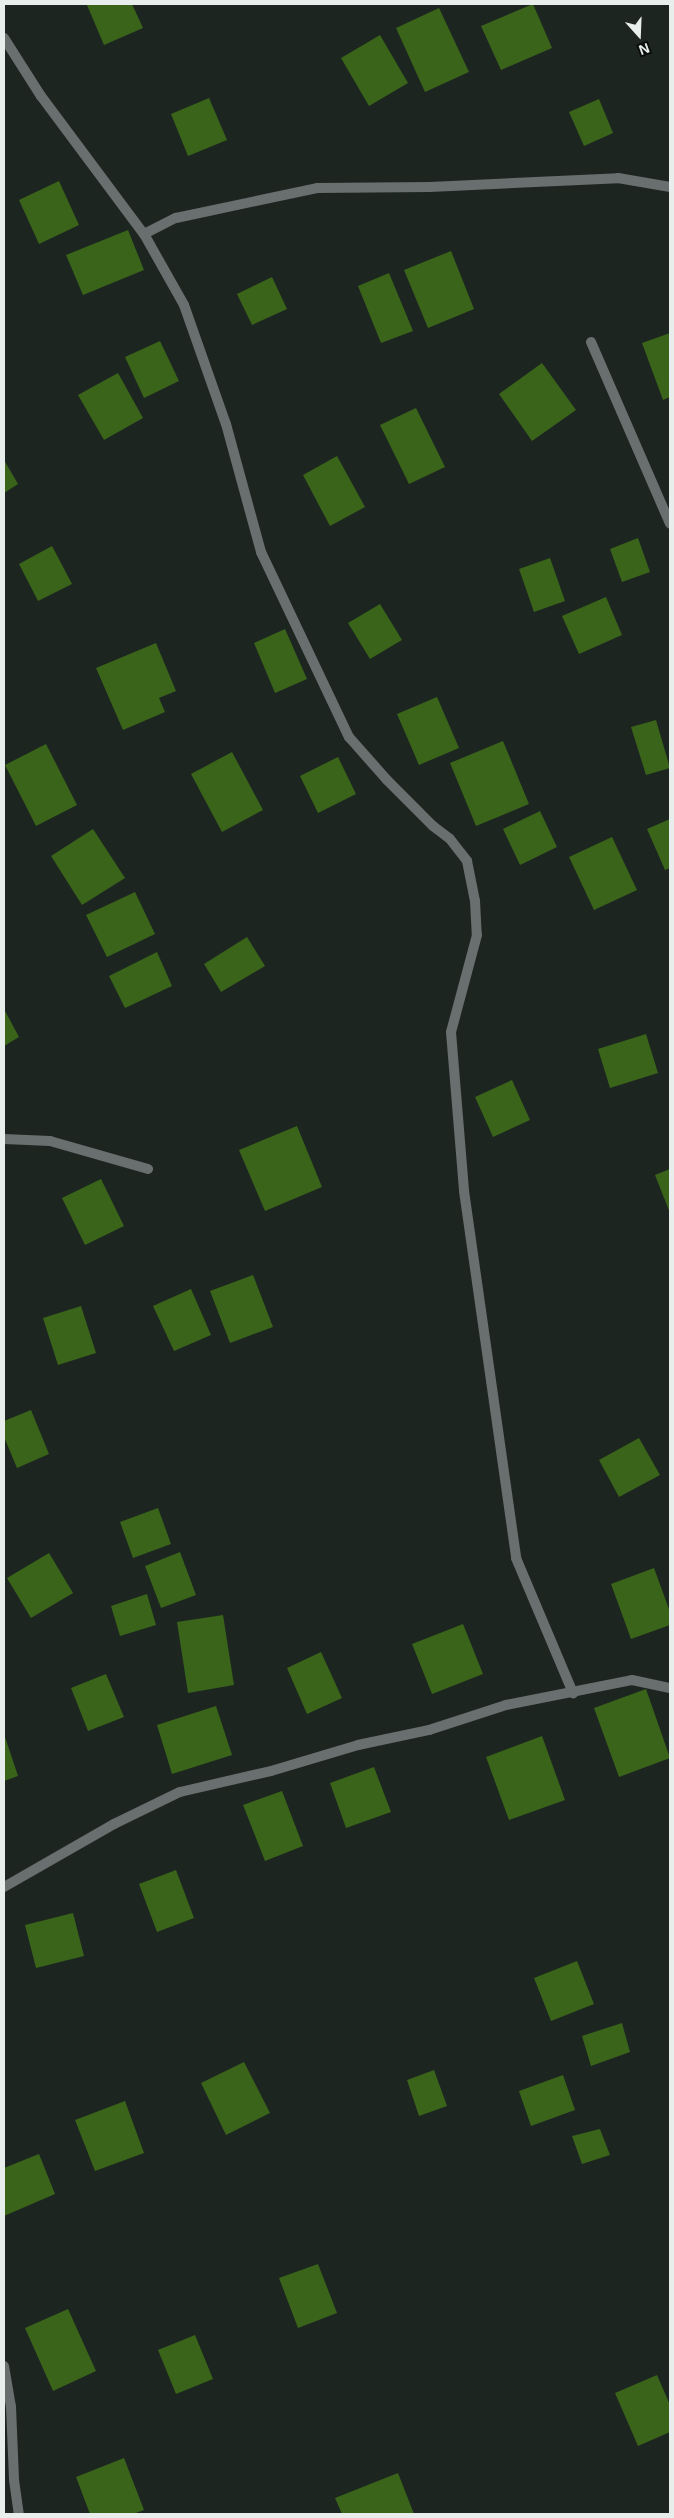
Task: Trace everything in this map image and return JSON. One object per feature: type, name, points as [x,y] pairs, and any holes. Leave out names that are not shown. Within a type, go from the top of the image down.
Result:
[{"type":"street","points":[[4,38],[41,96],[144,234],[184,305],[226,424],[261,552],[349,737],[387,780],[433,826],[450,840],[467,861],[475,901],[477,935],[451,1032],[464,1191],[516,1558],[573,1693]]},
{"type":"street","points":[[144,234],[176,218],[317,188],[430,187],[618,178],[670,187]]},
{"type":"street","points":[[591,342],[670,524]]},
{"type":"street","points":[[4,1140],[50,1141],[148,1169]]},
{"type":"street","points":[[4,1887],[114,1824],[180,1792],[270,1771],[358,1745],[429,1730],[506,1706],[632,1680],[670,1688]]},
{"type":"street","points":[[4,2366],[11,2407],[14,2480],[19,2514]]},
{"type":"building","points":[[132,4],[143,28],[104,45],[87,5]]},
{"type":"building","points":[[533,4],[552,48],[501,70],[481,26]]},
{"type":"building","points":[[439,8],[469,72],[425,92],[396,28]]},
{"type":"building","points":[[380,35],[408,83],[369,106],[341,58]]},
{"type":"building","points":[[209,98],[227,140],[188,156],[171,114]]},
{"type":"building","points":[[599,99],[613,133],[584,146],[569,112]]},
{"type":"building","points":[[59,181],[79,225],[39,244],[19,200]]},
{"type":"building","points":[[128,230],[144,270],[83,295],[66,255]]},
{"type":"building","points":[[451,251],[474,309],[428,328],[404,270]]},
{"type":"building","points":[[389,273],[413,331],[381,343],[358,286]]},
{"type":"building","points":[[272,277],[287,309],[252,325],[237,294]]},
{"type":"building","points":[[670,333],[670,397],[663,400],[642,343]]},
{"type":"building","points":[[160,341],[179,381],[144,398],[125,357]]},
{"type":"building","points":[[542,363],[576,410],[532,441],[499,394]]},
{"type":"building","points":[[118,373],[143,418],[104,440],[78,395]]},
{"type":"building","points":[[416,408],[445,467],[409,484],[380,425]]},
{"type":"building","points":[[337,456],[365,507],[330,526],[303,475]]},
{"type":"building","points":[[4,460],[18,484],[4,493]]},
{"type":"building","points":[[638,538],[650,572],[622,582],[610,549]]},
{"type":"building","points":[[52,546],[72,584],[38,601],[19,564]]},
{"type":"building","points":[[550,558],[565,601],[534,612],[519,569]]},
{"type":"building","points":[[606,597],[622,635],[579,654],[562,616]]},
{"type":"building","points":[[380,604],[402,640],[370,659],[348,623]]},
{"type":"building","points":[[285,629],[307,679],[275,693],[254,643]]},
{"type":"building","points":[[156,643],[176,691],[159,698],[165,712],[123,730],[96,668]]},
{"type":"building","points":[[437,697],[459,748],[419,765],[397,714]]},
{"type":"building","points":[[656,720],[670,768],[646,775],[631,727]]},
{"type":"building","points":[[503,741],[529,804],[476,826],[450,763]]},
{"type":"building","points":[[46,744],[77,805],[36,826],[5,765]]},
{"type":"building","points":[[232,752],[263,810],[222,832],[191,774]]},
{"type":"building","points":[[338,757],[356,794],[318,813],[300,776]]},
{"type":"building","points":[[540,811],[557,847],[520,865],[503,829]]},
{"type":"building","points":[[670,819],[670,868],[665,870],[647,829]]},
{"type":"building","points":[[93,829],[125,878],[82,905],[51,856]]},
{"type":"building","points":[[612,837],[637,890],[594,910],[569,857]]},
{"type":"building","points":[[135,892],[155,934],[107,957],[86,915]]},
{"type":"building","points":[[247,937],[265,966],[221,992],[204,964]]},
{"type":"building","points":[[157,952],[172,986],[125,1008],[109,976]]},
{"type":"building","points":[[4,1009],[19,1037],[4,1046]]},
{"type":"building","points":[[646,1034],[658,1073],[610,1088],[598,1049]]},
{"type":"building","points":[[512,1080],[530,1120],[493,1137],[475,1097]]},
{"type":"building","points":[[297,1126],[322,1187],[265,1211],[239,1150]]},
{"type":"building","points":[[670,1169],[670,1213],[655,1175]]},
{"type":"building","points":[[101,1179],[124,1226],[85,1245],[62,1198]]},
{"type":"building","points":[[253,1275],[273,1327],[230,1343],[210,1291]]},
{"type":"building","points":[[191,1289],[211,1335],[174,1351],[153,1306]]},
{"type":"building","points":[[81,1306],[96,1353],[58,1365],[43,1318]]},
{"type":"building","points":[[31,1410],[49,1454],[17,1468],[4,1437],[4,1421]]},
{"type":"building","points":[[639,1438],[660,1475],[619,1497],[599,1460]]},
{"type":"building","points":[[158,1508],[171,1544],[133,1558],[120,1522]]},
{"type":"building","points":[[180,1552],[196,1595],[161,1608],[145,1566]]},
{"type":"building","points":[[49,1553],[73,1593],[31,1618],[7,1578]]},
{"type":"building","points":[[654,1568],[670,1612],[670,1625],[631,1639],[611,1584]]},
{"type":"building","points":[[147,1594],[156,1625],[120,1636],[111,1606]]},
{"type":"building","points":[[223,1615],[234,1685],[188,1693],[177,1622]]},
{"type":"building","points":[[463,1624],[483,1674],[432,1694],[412,1644]]},
{"type":"building","points":[[321,1652],[342,1698],[307,1714],[287,1668]]},
{"type":"building","points":[[106,1674],[124,1717],[88,1731],[71,1688]]},
{"type":"building","points":[[646,1689],[670,1758],[619,1777],[594,1708]]},
{"type":"building","points":[[216,1706],[232,1755],[172,1774],[157,1725]]},
{"type":"building","points":[[4,1734],[18,1776],[4,1781]]},
{"type":"building","points":[[542,1736],[565,1800],[509,1820],[486,1757]]},
{"type":"building","points":[[374,1767],[391,1812],[346,1828],[330,1783]]},
{"type":"building","points":[[282,1791],[303,1846],[265,1861],[243,1805]]},
{"type":"building","points":[[176,1870],[194,1918],[157,1932],[139,1884]]},
{"type":"building","points":[[73,1913],[84,1956],[36,1968],[25,1925]]},
{"type":"building","points":[[577,1961],[594,2004],[551,2021],[534,1978]]},
{"type":"building","points":[[622,2023],[630,2052],[591,2066],[582,2036]]},
{"type":"building","points":[[244,2062],[270,2113],[226,2135],[201,2083]]},
{"type":"building","points":[[434,2070],[447,2106],[419,2116],[407,2080]]},
{"type":"building","points":[[563,2075],[575,2110],[531,2126],[519,2091]]},
{"type":"building","points":[[125,2101],[144,2153],[95,2171],[75,2120]]},
{"type":"building","points":[[600,2129],[610,2155],[582,2164],[572,2136]]},
{"type":"building","points":[[39,2154],[55,2194],[4,2216],[4,2168]]},
{"type":"building","points":[[318,2264],[337,2313],[298,2328],[279,2278]]},
{"type":"building","points":[[68,2309],[96,2371],[53,2391],[25,2328]]},
{"type":"building","points":[[195,2335],[213,2379],[176,2394],[158,2350]]},
{"type":"building","points":[[657,2375],[670,2405],[670,2432],[638,2446],[615,2393]]},
{"type":"building","points":[[124,2458],[144,2510],[133,2514],[90,2514],[76,2477]]},
{"type":"building","points":[[398,2473],[414,2514],[342,2514],[335,2498]]}]
